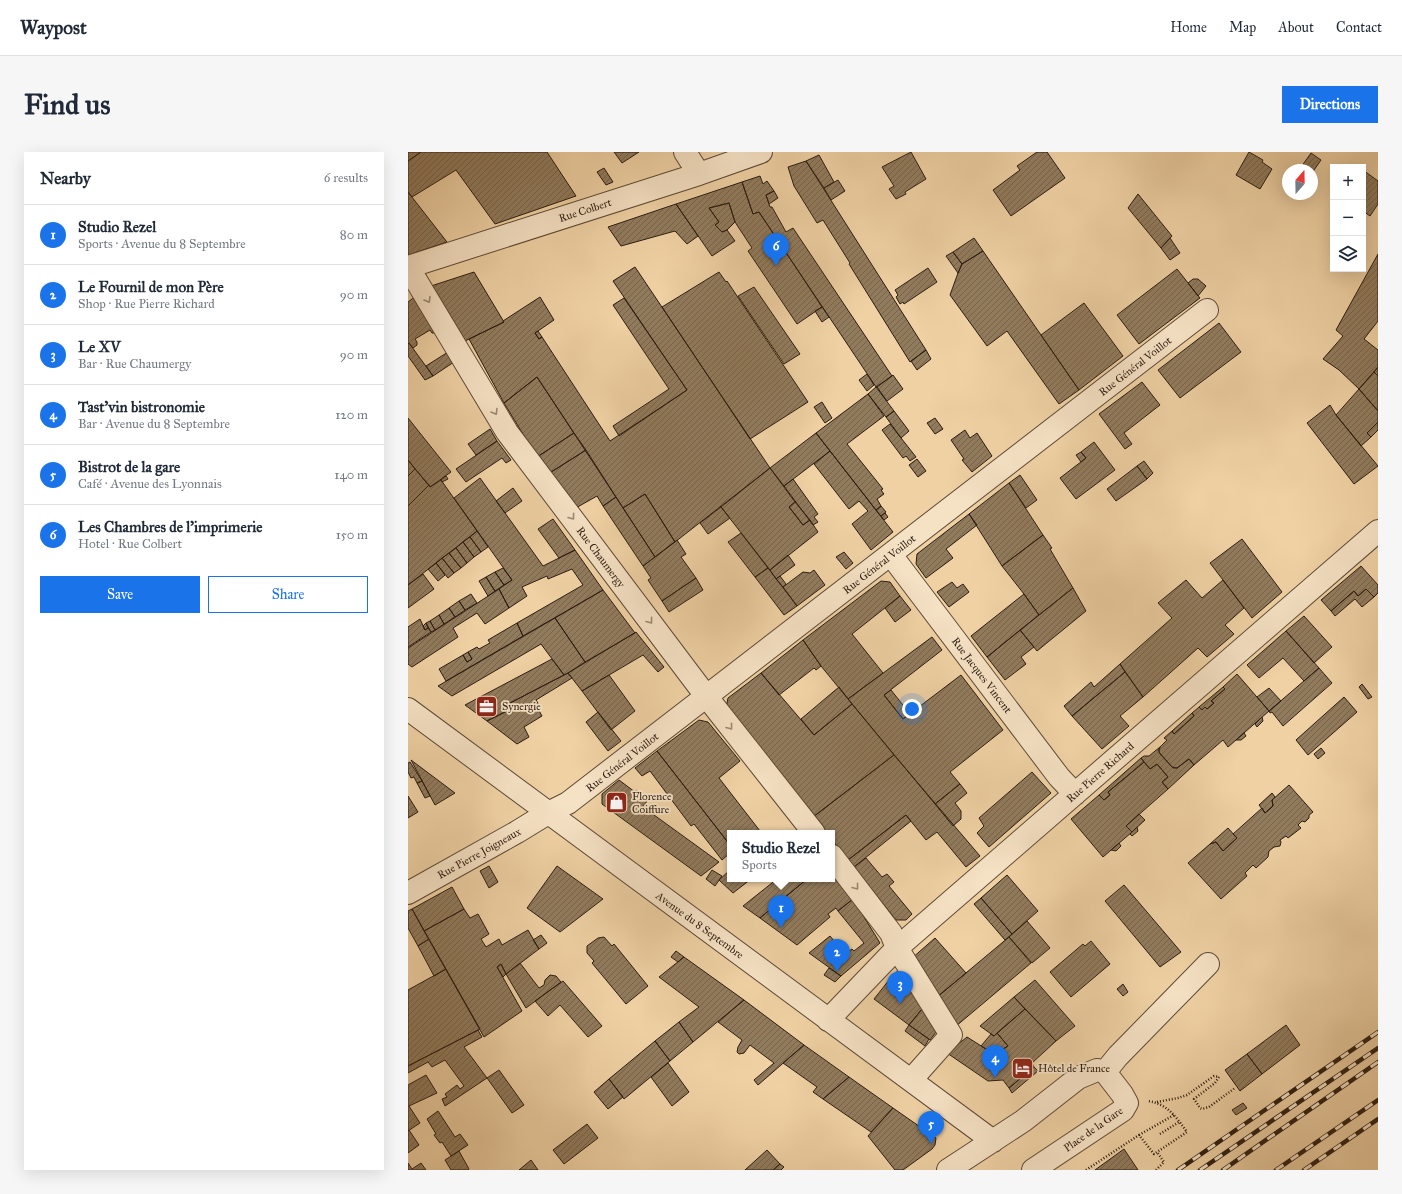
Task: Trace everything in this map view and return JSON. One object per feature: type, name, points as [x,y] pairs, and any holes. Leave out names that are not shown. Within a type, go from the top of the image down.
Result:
[{"type":"street","points":[[685,152],[699,174]]},
{"type":"street","name":"Rue Colbert","points":[[408,267],[699,174],[761,152]]},
{"type":"street","name":"Rue Chaumergy","points":[[408,267],[507,432],[706,696],[812,830]]},
{"type":"street","name":"Rue Général Voillot","points":[[548,813],[573,800],[1207,310]]},
{"type":"street","name":"Rue Pierre Richard","points":[[828,1020],[897,948],[1378,531]]},
{"type":"street","name":"Rue Jacques Vincent","points":[[891,555],[1059,777],[1075,794]]},
{"type":"street","name":"Avenue du 8 Septembre","points":[[408,709],[992,1141]]},
{"type":"street","name":"Rue Pierre Joigneaux","points":[[408,893],[548,813]]},
{"type":"street","points":[[835,860],[891,932],[897,948],[951,1036],[911,1080]]},
{"type":"street","points":[[948,1170],[972,1163],[992,1141],[1023,1121],[1078,1078],[1097,1070],[1106,1072],[1118,1056],[1208,964]]},
{"type":"street","name":"Place de la Gare","points":[[1033,1170],[1123,1110],[1126,1103],[1122,1094],[1106,1072]]},
{"type":"path","points":[[1122,1094],[1135,1099],[1157,1102],[1178,1098],[1214,1076],[1218,1077],[1215,1084],[1194,1099],[1202,1109],[1208,1107],[1235,1088]]},
{"type":"path","points":[[1139,1135],[1154,1154],[1187,1132],[1170,1110],[1157,1102]]},
{"type":"path","points":[[1086,1170],[1139,1135],[1174,1115]]},
{"type":"path","points":[[1160,1134],[1180,1122]]},
{"type":"path","points":[[1156,1170],[1164,1162],[1157,1152]]},
{"type":"building","points":[[408,152],[421,152],[408,161]]},
{"type":"building","points":[[421,152],[547,152],[576,196],[495,224],[456,170],[412,197],[408,192],[408,161]]},
{"type":"building","points":[[614,152],[639,152],[622,163]]},
{"type":"building","points":[[911,152],[926,179],[905,192],[906,194],[896,199],[889,189],[894,186],[882,167]]},
{"type":"building","points":[[1037,152],[1047,152],[1065,178],[1011,216],[993,190],[1020,170],[1017,166]]},
{"type":"building","points":[[1249,152],[1263,160],[1262,162],[1272,169],[1260,189],[1236,175]]},
{"type":"building","points":[[1311,153],[1321,160],[1318,164],[1303,164]]},
{"type":"building","points":[[819,155],[834,182],[824,188],[806,161]]},
{"type":"building","points":[[806,161],[926,350],[910,362],[823,220],[817,223],[794,186],[788,167]]},
{"type":"building","points":[[604,168],[613,182],[606,185],[597,172]]},
{"type":"building","points":[[1366,172],[1378,181],[1378,204],[1370,216],[1366,213]]},
{"type":"building","points":[[760,176],[763,184],[767,181],[774,191],[766,195],[770,207],[772,207],[786,232],[793,228],[892,376],[876,387],[759,212],[753,214],[742,182]]},
{"type":"building","points":[[838,180],[845,191],[831,200],[824,188]]},
{"type":"building","points":[[742,182],[753,214],[759,212],[822,307],[797,324],[748,251],[752,248],[735,222],[729,203],[709,208],[719,222],[715,225],[722,232],[727,230],[735,241],[712,256],[676,204]]},
{"type":"building","points":[[774,191],[778,198],[769,204],[766,195]]},
{"type":"building","points":[[408,192],[447,242],[408,255]]},
{"type":"building","points":[[1138,194],[1172,236],[1161,248],[1128,208]]},
{"type":"building","points":[[729,203],[735,222],[727,230],[722,232],[715,225],[719,222],[709,208]]},
{"type":"building","points":[[676,204],[698,236],[687,244],[675,231],[621,246],[608,227]]},
{"type":"building","points":[[974,238],[983,251],[962,264],[953,252]]},
{"type":"building","points":[[1170,238],[1180,253],[1170,260],[1161,248]]},
{"type":"building","points":[[983,251],[1079,390],[1059,404],[1007,331],[987,346],[950,295],[962,264]]},
{"type":"building","points":[[953,252],[962,264],[958,273],[946,256]]},
{"type":"building","points":[[1378,254],[1378,321],[1364,339],[1378,350],[1378,367],[1359,389],[1339,370],[1323,359],[1343,336],[1336,330]]},
{"type":"building","points":[[635,267],[770,468],[675,542],[645,494],[623,508],[537,377],[504,403],[469,339],[504,322],[503,321],[540,297],[554,320],[535,333],[539,339],[542,337],[610,441],[687,390],[613,281]]},
{"type":"building","points":[[928,268],[937,282],[904,304],[903,302],[900,304],[896,297],[898,295],[895,290]]},
{"type":"building","points":[[1177,269],[1200,298],[1139,344],[1117,315]]},
{"type":"building","points":[[474,272],[504,322],[461,343],[431,286]]},
{"type":"building","points":[[719,272],[726,282],[727,281],[808,402],[750,439],[662,307]]},
{"type":"building","points":[[1193,279],[1198,279],[1206,286],[1198,296],[1188,283]]},
{"type":"building","points":[[754,287],[800,354],[784,364],[738,296]]},
{"type":"building","points":[[416,296],[439,336],[437,337],[435,333],[432,333],[430,330],[415,339],[417,345],[413,348],[409,343],[408,344],[408,302]]},
{"type":"building","points":[[624,298],[687,390],[619,436],[613,426],[669,389],[613,305]]},
{"type":"building","points":[[1084,303],[1123,356],[1079,390],[1041,335]]},
{"type":"building","points":[[822,307],[829,317],[822,322],[815,311]]},
{"type":"building","points":[[1219,323],[1241,352],[1180,398],[1158,370]]},
{"type":"building","points":[[538,331],[542,337],[539,339],[535,333]]},
{"type":"building","points":[[409,343],[433,376],[425,380],[408,356]]},
{"type":"building","points":[[926,350],[931,359],[917,370],[911,361]]},
{"type":"building","points":[[448,352],[454,362],[433,376],[426,366]]},
{"type":"building","points":[[1378,367],[1378,376],[1374,372]]},
{"type":"building","points":[[1374,372],[1378,376],[1378,411],[1359,389]]},
{"type":"building","points":[[867,374],[874,385],[867,391],[859,380]]},
{"type":"building","points":[[893,375],[903,389],[887,401],[877,387]]},
{"type":"building","points":[[537,377],[574,433],[537,457],[504,403]]},
{"type":"building","points":[[1142,382],[1160,405],[1124,433],[1132,444],[1125,449],[1099,414]]},
{"type":"building","points":[[876,387],[894,411],[886,417],[868,394]]},
{"type":"building","points":[[1359,389],[1378,411],[1378,422],[1367,433],[1371,437],[1361,446],[1336,415]]},
{"type":"building","points":[[868,394],[884,416],[847,444],[883,489],[881,490],[884,494],[877,499],[881,506],[876,510],[816,433]]},
{"type":"building","points":[[822,402],[832,418],[825,423],[814,407]]},
{"type":"building","points":[[1330,405],[1336,415],[1378,466],[1354,484],[1307,423]]},
{"type":"building","points":[[894,411],[909,431],[901,438],[886,417]]},
{"type":"building","points":[[408,418],[451,472],[430,487],[408,460]]},
{"type":"building","points":[[935,418],[943,429],[935,434],[927,423]]},
{"type":"building","points":[[1378,422],[1378,430],[1371,437],[1367,433]]},
{"type":"building","points":[[890,424],[916,457],[910,461],[906,456],[903,458],[882,430]]},
{"type":"building","points":[[490,429],[497,441],[476,455],[468,444]]},
{"type":"building","points":[[965,430],[970,438],[977,433],[992,456],[972,472],[962,460],[964,459],[951,440]]},
{"type":"building","points":[[574,433],[586,450],[548,474],[537,457]]},
{"type":"building","points":[[816,433],[830,451],[784,486],[770,468]]},
{"type":"building","points":[[497,441],[511,460],[506,463],[502,458],[466,482],[456,469]]},
{"type":"building","points":[[1094,442],[1115,470],[1076,499],[1060,478],[1086,458],[1081,452]]},
{"type":"building","points":[[586,450],[616,497],[603,506],[597,496],[574,509],[548,474]]},
{"type":"building","points":[[830,451],[893,532],[871,550],[852,524],[868,511],[859,501],[849,509],[814,464]]},
{"type":"building","points":[[1081,452],[1086,458],[1081,462],[1076,455]]},
{"type":"building","points":[[917,459],[926,471],[918,477],[909,465]]},
{"type":"building","points":[[408,460],[415,469],[408,476]]},
{"type":"building","points":[[1144,461],[1153,473],[1147,479],[1137,466]]},
{"type":"building","points":[[1137,466],[1147,479],[1116,501],[1107,489]]},
{"type":"building","points":[[770,468],[795,502],[789,507],[803,525],[810,520],[818,532],[770,570],[721,507]]},
{"type":"building","points":[[415,469],[429,485],[408,506],[408,476]]},
{"type":"building","points":[[1020,475],[1037,500],[1026,508],[1009,483]]},
{"type":"building","points":[[446,476],[448,479],[442,482],[441,480]]},
{"type":"building","points":[[480,478],[543,566],[575,550],[603,590],[523,636],[517,623],[583,585],[572,569],[548,579],[547,576],[522,587],[527,596],[509,608],[499,589],[512,580],[454,498]]},
{"type":"building","points":[[793,479],[818,514],[814,517],[818,522],[813,525],[784,486]]},
{"type":"building","points":[[441,480],[477,531],[408,585],[408,506],[429,485],[430,487]]},
{"type":"building","points":[[1009,483],[1043,535],[1002,566],[969,514]]},
{"type":"building","points":[[513,488],[522,501],[505,513],[496,501]]},
{"type":"building","points":[[645,494],[675,542],[655,557],[623,508]]},
{"type":"building","points":[[616,497],[655,557],[643,566],[603,506]]},
{"type":"building","points":[[795,502],[810,520],[803,525],[789,507]]},
{"type":"building","points":[[881,506],[886,512],[881,516],[876,510]]},
{"type":"building","points":[[721,507],[730,518],[708,534],[700,523]]},
{"type":"building","points":[[885,513],[888,517],[884,520],[881,516]]},
{"type":"building","points":[[969,514],[977,525],[946,549],[953,558],[926,578],[916,564],[917,554]]},
{"type":"building","points":[[553,519],[575,550],[559,558],[538,529]]},
{"type":"building","points":[[477,531],[488,547],[481,552],[470,537]]},
{"type":"building","points":[[741,533],[768,568],[755,577],[728,542]]},
{"type":"building","points":[[1043,535],[1052,548],[1050,549],[1073,588],[1039,615],[1002,566]]},
{"type":"building","points":[[470,537],[481,552],[474,557],[463,542]]},
{"type":"building","points":[[1242,539],[1282,592],[1252,618],[1210,563]]},
{"type":"building","points":[[677,540],[686,554],[681,557],[696,578],[662,601],[648,580],[651,578],[643,566]]},
{"type":"building","points":[[463,542],[474,557],[467,563],[456,548]]},
{"type":"building","points":[[456,548],[467,563],[461,568],[449,553]]},
{"type":"building","points":[[844,552],[853,563],[846,569],[836,557]]},
{"type":"building","points":[[449,553],[461,568],[454,573],[442,558]]},
{"type":"building","points":[[788,555],[795,565],[776,579],[770,570]]},
{"type":"building","points":[[442,558],[454,573],[448,578],[436,563]]},
{"type":"building","points":[[436,563],[445,575],[438,581],[428,569]]},
{"type":"building","points":[[1361,566],[1378,585],[1378,593],[1374,597],[1366,589],[1358,596],[1354,591],[1331,611],[1321,600]]},
{"type":"building","points":[[503,568],[512,580],[504,585],[495,572]]},
{"type":"building","points":[[768,568],[797,606],[784,615],[755,577]]},
{"type":"building","points":[[814,570],[825,585],[797,606],[783,587],[803,572],[810,573]]},
{"type":"building","points":[[495,572],[504,585],[495,591],[486,577]]},
{"type":"building","points":[[423,574],[434,589],[408,608],[408,585]]},
{"type":"building","points":[[780,576],[786,584],[783,587],[776,579]]},
{"type":"building","points":[[486,577],[495,591],[488,596],[479,581]]},
{"type":"building","points":[[696,578],[703,590],[669,612],[662,601]]},
{"type":"building","points":[[1186,580],[1202,598],[1223,580],[1244,608],[1225,625],[1234,634],[1207,657],[1198,648],[1143,697],[1120,664],[1172,618],[1158,603]]},
{"type":"building","points":[[881,581],[890,582],[900,596],[852,634],[883,673],[848,699],[821,666],[803,640]]},
{"type":"building","points":[[952,582],[957,588],[963,584],[969,592],[949,607],[937,592]]},
{"type":"building","points":[[1073,588],[1086,611],[1037,651],[1020,630]]},
{"type":"building","points":[[499,589],[509,608],[485,624],[477,613],[453,628],[458,637],[412,667],[408,664],[408,648]]},
{"type":"building","points":[[1366,589],[1374,597],[1362,607],[1355,599],[1335,616],[1331,611],[1354,591],[1358,596]]},
{"type":"building","points":[[603,590],[635,633],[585,662],[555,618]]},
{"type":"building","points":[[471,594],[477,603],[465,610],[459,601]]},
{"type":"building","points":[[1024,594],[1039,615],[987,657],[971,636]]},
{"type":"building","points":[[900,596],[911,610],[895,622],[885,608]]},
{"type":"building","points":[[459,601],[465,610],[455,617],[449,608]]},
{"type":"building","points":[[449,608],[455,617],[444,624],[439,615]]},
{"type":"building","points":[[439,615],[444,624],[435,630],[430,621]]},
{"type":"building","points":[[1304,616],[1332,647],[1314,663],[1286,631]]},
{"type":"building","points":[[555,618],[585,662],[568,673],[564,675],[541,644],[452,696],[438,686]]},
{"type":"building","points":[[420,619],[425,630],[428,628],[431,632],[408,647],[408,627]]},
{"type":"building","points":[[430,621],[435,630],[431,632],[426,623]]},
{"type":"building","points":[[426,623],[428,628],[425,630],[423,626]]},
{"type":"building","points":[[517,623],[523,636],[446,681],[439,669],[463,655],[467,662],[472,659],[468,652],[477,647],[479,649],[490,643],[488,640]]},
{"type":"building","points":[[1020,630],[1034,647],[1021,657],[1026,664],[1005,680],[987,657]]},
{"type":"building","points":[[1286,631],[1319,668],[1304,681],[1283,658],[1259,678],[1247,665]]},
{"type":"building","points":[[636,632],[664,667],[658,672],[643,655],[582,691],[568,673]]},
{"type":"building","points":[[932,637],[942,650],[884,695],[903,719],[961,675],[1003,730],[950,772],[960,784],[935,804],[848,699]]},
{"type":"building","points":[[803,640],[821,666],[816,670],[814,668],[779,695],[761,673]]},
{"type":"building","points":[[468,652],[472,659],[467,662],[463,655]]},
{"type":"building","points":[[552,659],[564,675],[510,703],[513,708],[487,721],[465,705]]},
{"type":"building","points":[[1120,664],[1125,672],[1072,716],[1064,706],[1091,682],[1094,687]]},
{"type":"building","points":[[1319,668],[1332,683],[1283,726],[1272,712],[1270,713],[1269,711]]},
{"type":"building","points":[[1125,672],[1143,697],[1120,716],[1129,726],[1102,749],[1072,716]]},
{"type":"building","points":[[568,673],[572,678],[536,700],[539,705],[537,707],[542,716],[524,727],[529,737],[517,744],[487,721],[513,708],[510,703]]},
{"type":"building","points":[[761,673],[814,735],[852,704],[894,755],[813,817],[726,708],[728,698]]},
{"type":"building","points":[[1237,674],[1269,711],[1228,747],[1223,740],[1194,765],[1189,759],[1177,768],[1172,767],[1159,752],[1160,747],[1167,740],[1164,738],[1172,731],[1174,734],[1194,716],[1192,713],[1199,707],[1202,710],[1205,707],[1207,709],[1214,703],[1211,701],[1225,689],[1223,687]]},
{"type":"building","points":[[609,675],[635,711],[611,730],[582,691]]},
{"type":"building","points":[[1362,684],[1372,697],[1368,699],[1359,687]]},
{"type":"building","points":[[839,687],[852,704],[814,735],[801,719]]},
{"type":"building","points":[[1223,687],[1225,689],[1211,701],[1214,703],[1207,709],[1205,707],[1202,710],[1199,707]]},
{"type":"building","points":[[1269,688],[1281,701],[1269,711],[1257,697]]},
{"type":"building","points":[[891,690],[910,714],[903,719],[884,695]]},
{"type":"building","points":[[1344,697],[1357,712],[1308,755],[1296,740]]},
{"type":"building","points":[[598,712],[621,741],[608,751],[586,722]]},
{"type":"building","points":[[1192,713],[1194,716],[1174,734],[1172,731]]},
{"type":"building","points":[[1262,717],[1263,721],[1257,727],[1255,724]]},
{"type":"building","points":[[699,720],[708,722],[740,761],[719,778],[759,830],[727,830],[727,841],[657,751]]},
{"type":"building","points":[[1244,733],[1246,736],[1241,740],[1236,740]]},
{"type":"building","points":[[1160,747],[1158,750],[1160,754],[1173,768],[1177,768],[1189,759],[1194,765],[1168,789],[1162,782],[1168,777],[1157,764],[1150,769],[1141,758],[1144,756],[1149,756]]},
{"type":"building","points":[[1321,748],[1325,753],[1318,759],[1314,754]]},
{"type":"building","points":[[657,751],[727,841],[727,856],[722,860],[694,824],[691,826],[650,771],[642,776],[635,768]]},
{"type":"building","points":[[894,755],[980,856],[966,867],[937,832],[926,840],[906,815],[848,860],[835,844],[835,830],[824,830],[813,817]]},
{"type":"building","points":[[1141,758],[1144,762],[1108,792],[1110,795],[1104,800],[1099,795]]},
{"type":"building","points":[[411,760],[455,793],[435,805]]},
{"type":"building","points":[[410,762],[422,781],[417,783],[414,777],[411,778],[408,772],[408,763]]},
{"type":"building","points":[[1144,762],[1150,769],[1157,764],[1168,777],[1162,782],[1168,789],[1126,826],[1132,832],[1103,857],[1071,819],[1099,795],[1104,800],[1110,795],[1108,792]]},
{"type":"building","points":[[1032,772],[1051,793],[989,847],[977,833],[984,826],[979,818]]},
{"type":"building","points":[[619,780],[635,792],[636,790],[640,793],[638,795],[647,801],[643,807],[719,862],[701,876],[602,804],[602,794]]},
{"type":"building","points":[[422,781],[430,796],[425,798],[417,783]]},
{"type":"building","points":[[960,784],[967,793],[955,803],[961,811],[961,819],[953,826],[935,804]]},
{"type":"building","points":[[1289,785],[1313,812],[1309,815],[1309,818],[1305,822],[1302,821],[1298,825],[1301,828],[1288,838],[1286,836],[1280,840],[1280,846],[1274,847],[1269,851],[1268,857],[1256,868],[1253,865],[1245,873],[1247,876],[1221,899],[1188,863],[1210,844],[1216,842],[1223,851],[1237,838],[1233,834],[1262,808],[1265,813],[1273,806],[1272,800]]},
{"type":"building","points":[[1272,793],[1275,797],[1272,800],[1273,806],[1265,813],[1259,805]]},
{"type":"building","points":[[408,796],[418,812],[408,818]]},
{"type":"building","points":[[1139,814],[1145,820],[1132,832],[1126,826]]},
{"type":"building","points":[[906,815],[911,821],[854,867],[848,860]]},
{"type":"building","points":[[1137,827],[1138,831],[1132,836],[1130,834]]},
{"type":"building","points":[[1228,828],[1237,838],[1223,851],[1216,842],[1210,844]]},
{"type":"building","points":[[1119,843],[1121,846],[1116,851],[1111,850]]},
{"type":"building","points":[[866,858],[882,877],[887,874],[894,882],[889,886],[912,914],[906,920],[896,920],[854,867]]},
{"type":"building","points":[[489,866],[498,882],[489,888],[480,871]]},
{"type":"building","points":[[557,866],[603,899],[560,932],[527,908]]},
{"type":"building","points":[[712,870],[722,876],[715,886],[706,879]]},
{"type":"building","points":[[727,873],[727,882],[747,882],[733,893],[719,880]]},
{"type":"building","points":[[1007,875],[1038,911],[1012,934],[981,898]]},
{"type":"building","points":[[835,878],[853,899],[838,911],[836,908],[828,914],[830,917],[797,945],[760,918],[803,882],[835,882]]},
{"type":"building","points":[[773,882],[803,882],[760,918],[743,906]]},
{"type":"building","points":[[1124,885],[1181,952],[1160,967],[1105,901]]},
{"type":"building","points":[[452,887],[464,909],[424,931],[412,909]]},
{"type":"building","points":[[981,898],[1012,934],[1005,940],[974,904]]},
{"type":"building","points":[[853,899],[880,943],[841,976],[809,953],[830,936],[845,954],[852,949],[854,951],[864,943],[838,911]]},
{"type":"building","points":[[412,909],[429,939],[418,946],[408,928],[408,911]]},
{"type":"building","points":[[464,909],[470,918],[478,914],[489,934],[481,939],[486,947],[499,939],[502,945],[528,930],[539,949],[506,974],[501,964],[497,967],[522,1011],[484,1037],[424,931]]},
{"type":"building","points":[[1027,921],[1050,948],[1032,963],[1009,937]]},
{"type":"building","points":[[541,935],[547,943],[539,949],[533,940]]},
{"type":"building","points":[[604,937],[612,946],[614,944],[648,986],[626,1004],[592,963],[594,961],[587,953],[587,946],[598,938]]},
{"type":"building","points":[[1009,937],[1031,963],[955,1027],[936,998]]},
{"type":"building","points":[[935,938],[966,973],[936,998],[911,959]]},
{"type":"building","points":[[429,939],[446,969],[434,976],[418,946]]},
{"type":"building","points":[[1091,941],[1110,964],[1071,997],[1050,972],[1083,944],[1085,946]]},
{"type":"building","points":[[676,951],[684,957],[678,962],[671,957]]},
{"type":"building","points":[[684,957],[744,1000],[693,1042],[679,1022],[699,1007],[659,977]]},
{"type":"building","points":[[520,963],[539,988],[544,985],[545,980],[550,975],[556,976],[561,982],[526,1008],[506,974]]},
{"type":"building","points":[[501,964],[506,974],[503,977],[497,967]]},
{"type":"building","points":[[829,968],[841,976],[835,982],[824,975]]},
{"type":"building","points":[[446,969],[480,1029],[408,1066],[408,990]]},
{"type":"building","points":[[898,971],[922,1009],[909,1025],[874,999]]},
{"type":"building","points":[[1035,980],[1075,1026],[1056,1041],[1014,997]]},
{"type":"building","points":[[563,981],[602,1026],[588,1037],[560,1005],[548,1016],[535,1001]]},
{"type":"building","points":[[1123,984],[1128,992],[1123,996],[1117,989]]},
{"type":"building","points":[[1014,997],[1025,1009],[994,1036],[980,1026]]},
{"type":"building","points":[[744,1000],[804,1045],[758,1085],[754,1080],[774,1063],[750,1045],[744,1053],[739,1054],[737,1052],[738,1047],[742,1040],[718,1022]]},
{"type":"building","points":[[922,1009],[936,1032],[930,1040],[909,1025]]},
{"type":"building","points":[[1025,1009],[1056,1041],[1032,1063],[1034,1067],[1009,1088],[1003,1080],[988,1081],[947,1053],[967,1037],[986,1049],[1003,1049],[1008,1046],[997,1033]]},
{"type":"building","points":[[679,1022],[693,1042],[670,1061],[655,1041]]},
{"type":"building","points":[[909,1025],[929,1039],[925,1046],[905,1031]]},
{"type":"building","points":[[1286,1025],[1300,1045],[1262,1074],[1247,1054]]},
{"type":"building","points":[[478,1030],[482,1037],[464,1047],[487,1078],[445,1106],[442,1099],[447,1097],[445,1094],[457,1085],[460,1089],[464,1086],[445,1060],[432,1067],[428,1062],[408,1073],[408,1066]]},
{"type":"building","points":[[997,1033],[1008,1046],[1003,1049],[986,1049],[981,1046],[991,1034],[994,1036]]},
{"type":"building","points":[[655,1041],[670,1061],[624,1099],[609,1079]]},
{"type":"building","points":[[804,1045],[849,1077],[823,1099],[813,1092],[817,1087],[783,1063]]},
{"type":"building","points":[[1247,1054],[1262,1074],[1240,1091],[1225,1070]]},
{"type":"building","points":[[668,1063],[689,1092],[672,1106],[651,1077]]},
{"type":"building","points":[[1034,1067],[1038,1071],[1012,1093],[1009,1088]]},
{"type":"building","points":[[499,1070],[524,1105],[512,1113],[487,1078]]},
{"type":"building","points":[[426,1075],[437,1093],[409,1106],[420,1123],[408,1131],[408,1085]]},
{"type":"building","points":[[849,1077],[893,1108],[871,1132],[823,1099]]},
{"type":"building","points":[[609,1079],[623,1097],[608,1109],[594,1092]]},
{"type":"building","points":[[1243,1103],[1247,1108],[1236,1115],[1232,1110]]},
{"type":"building","points":[[893,1108],[936,1138],[935,1145],[932,1149],[903,1170],[895,1170],[868,1136]]},
{"type":"building","points":[[438,1111],[455,1137],[460,1134],[468,1145],[451,1156],[442,1142],[440,1143],[434,1135],[436,1134],[427,1119]]},
{"type":"building","points":[[587,1124],[598,1138],[564,1164],[553,1150]]},
{"type":"building","points":[[409,1130],[419,1145],[408,1153],[408,1131]]},
{"type":"building","points":[[1124,1149],[1138,1170],[1095,1170]]},
{"type":"building","points":[[767,1150],[780,1164],[773,1170],[745,1170]]},
{"type":"building","points":[[459,1151],[469,1169],[468,1170],[451,1170],[445,1160]]},
{"type":"building","points":[[531,1160],[538,1170],[519,1170]]},
{"type":"building","points":[[408,1163],[412,1169],[421,1163],[426,1170],[408,1170]]},
{"type":"building","points":[[780,1164],[784,1167],[781,1170],[773,1170]]},
{"type":"railway","points":[[1178,1170],[1378,1032]]},
{"type":"railway","points":[[1200,1170],[1378,1048]]},
{"type":"railway","points":[[1223,1170],[1378,1062]]},
{"type":"railway","points":[[1276,1170],[1378,1100]]},
{"type":"railway","points":[[1304,1170],[1378,1119]]},
{"type":"place","name":"Les Chambres de l'imprimerie","points":[[776,266]]},
{"type":"place","name":"Synergie","points":[[486,706]]},
{"type":"place","name":"Florence Coiffure","points":[[617,802]]},
{"type":"place","name":"Studio Rezel","points":[[781,928]]},
{"type":"place","name":"Le Fournil de mon Père","points":[[837,972]]},
{"type":"place","name":"Le XV","points":[[900,1004]]},
{"type":"place","name":"Hôtel de France","points":[[1022,1068]]},
{"type":"place","name":"Tast'vin bistronomie","points":[[995,1078]]},
{"type":"place","name":"Bistrot de la gare","points":[[931,1144]]}]
